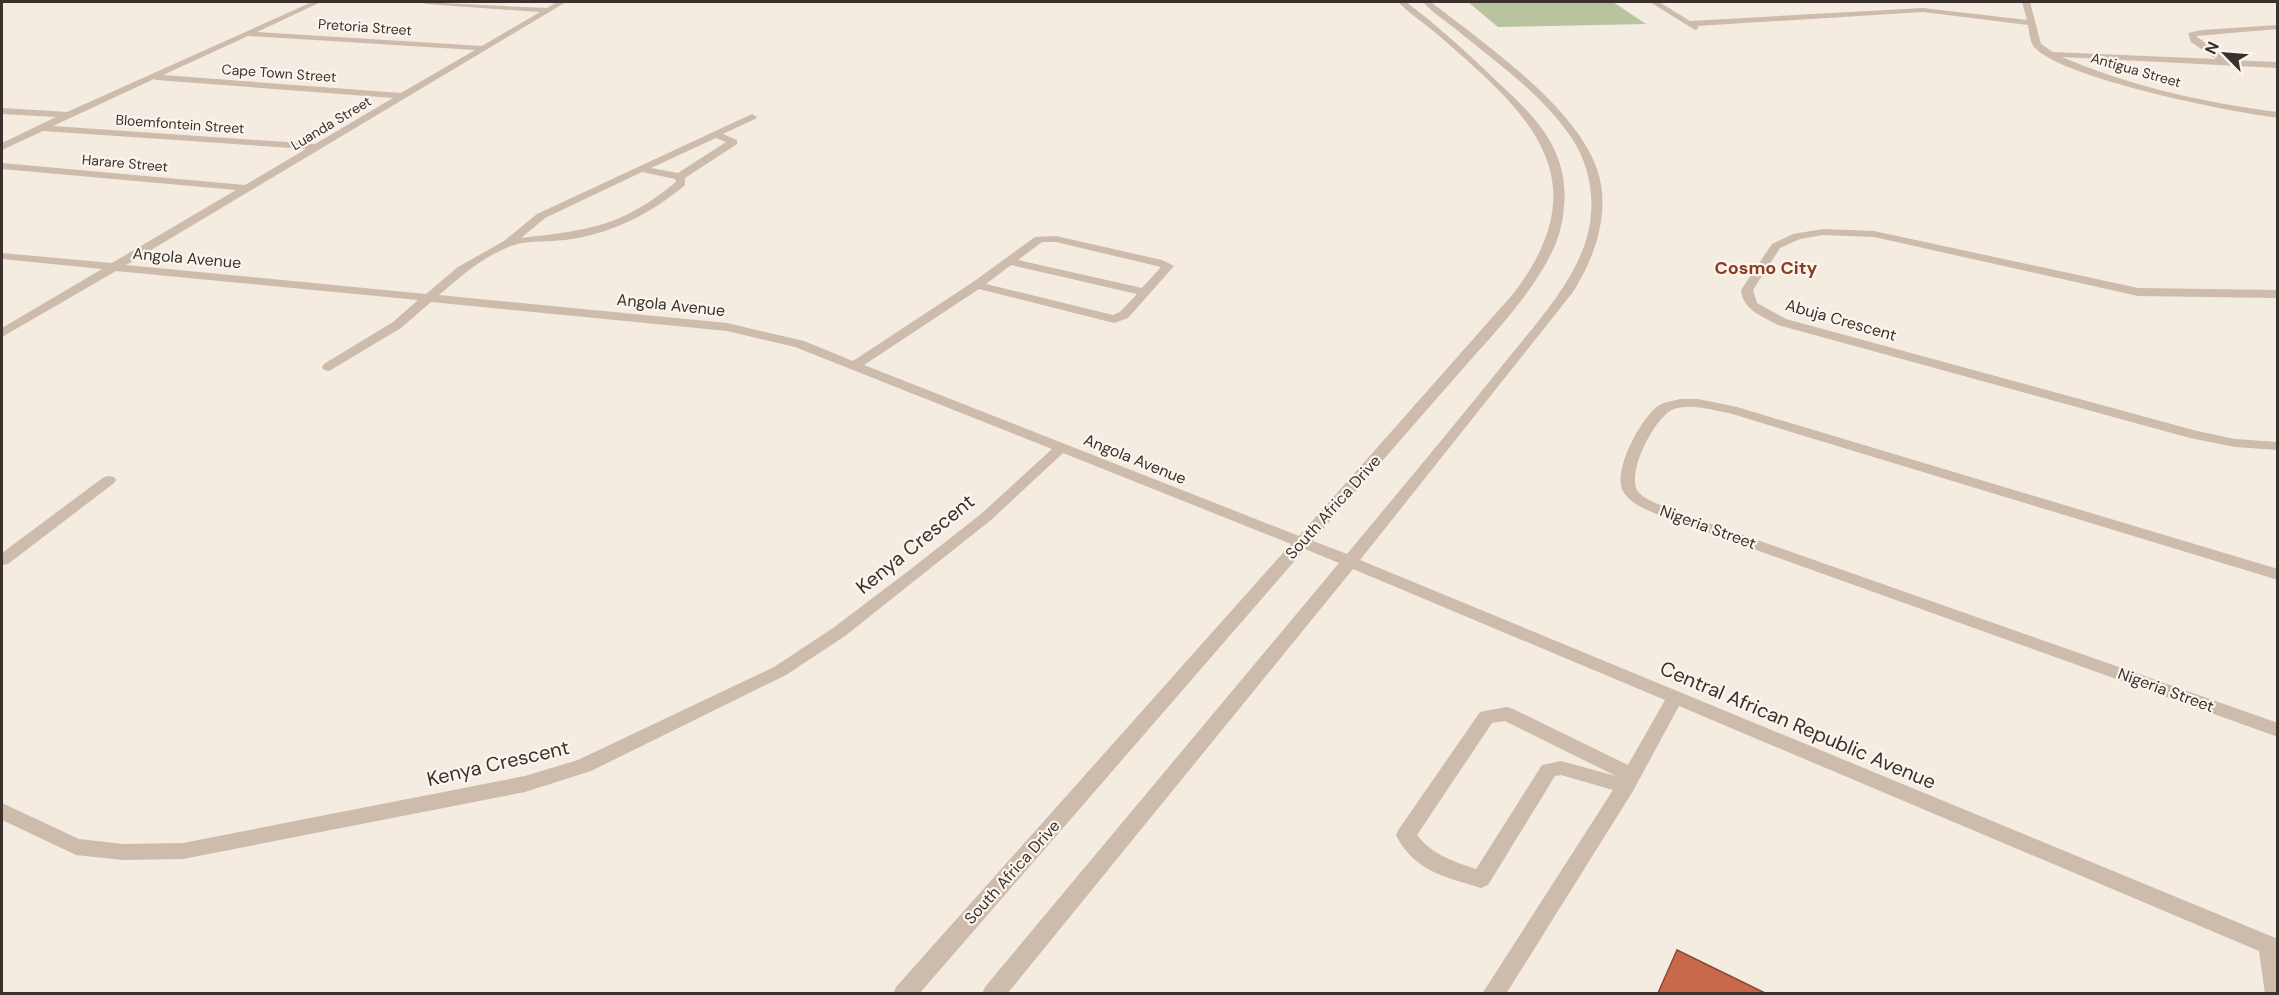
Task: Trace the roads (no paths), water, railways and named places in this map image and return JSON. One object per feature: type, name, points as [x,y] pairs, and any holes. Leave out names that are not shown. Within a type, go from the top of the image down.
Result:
[{"type":"street","points":[[2,147],[317,2]]},
{"type":"street","points":[[426,2],[549,10]]},
{"type":"street","name":"Luanda Street","points":[[113,267],[562,2]]},
{"type":"street","name":"South Africa Drive","points":[[904,993],[1485,335],[1525,286],[1545,255],[1558,210],[1557,169],[1550,150],[1530,118],[1512,99],[1442,33],[1402,2]]},
{"type":"street","points":[[993,993],[1349,561],[1569,289],[1583,267],[1597,226],[1598,199],[1595,176],[1589,158],[1567,123],[1541,95],[1427,2]]},
{"type":"street","points":[[1654,2],[1691,26],[1935,10],[2031,23]]},
{"type":"street","points":[[1865,2],[1885,12]]},
{"type":"street","points":[[2026,2],[2037,45],[2047,54],[2277,65]]},
{"type":"street","points":[[2224,61],[2194,40],[2191,35],[2208,31],[2277,27]]},
{"type":"street","name":"Pretoria Street","points":[[246,33],[482,48]]},
{"type":"street","name":"Antigua Street","points":[[2047,54],[2079,67],[2194,100],[2233,110],[2277,115]]},
{"type":"street","name":"Cape Town Street","points":[[153,77],[402,96]]},
{"type":"street","points":[[2,111],[68,115]]},
{"type":"street","points":[[329,367],[397,325],[462,269],[508,243],[541,216],[752,117]]},
{"type":"street","name":"Bloemfontein Street","points":[[42,128],[316,147]]},
{"type":"street","points":[[680,177],[689,169],[734,142],[715,134]]},
{"type":"street","name":"Harare Street","points":[[2,166],[247,188]]},
{"type":"street","points":[[641,169],[680,177]]},
{"type":"street","points":[[508,243],[584,233],[613,226],[669,193],[681,183],[680,177]]},
{"type":"street","name":"Abuja Crescent","points":[[2277,294],[2246,292],[2176,295],[2138,292],[1919,243],[1864,233],[1836,232],[1797,236],[1776,246],[1747,290],[1748,298],[1753,306],[1782,322],[2205,437],[2235,443],[2277,446]]},
{"type":"street","points":[[856,365],[977,285],[1033,242],[1046,238],[1166,265],[1167,270],[1124,315],[1110,319],[977,285]]},
{"type":"street","name":"Angola Avenue","points":[[2,256],[726,327],[799,344],[856,365],[1300,543]]},
{"type":"street","points":[[1008,261],[1145,292]]},
{"type":"street","points":[[2,333],[113,267]]},
{"type":"street","name":"Nigeria Street","points":[[2277,575],[1732,410],[1700,404],[1680,404],[1665,408],[1652,419],[1626,474],[1630,490],[1645,503],[1664,512],[2277,730]]},
{"type":"street","name":"Kenya Crescent","points":[[2,811],[76,847],[123,852],[183,851],[525,784],[584,766],[780,671],[839,632],[986,517],[1062,447]]},
{"type":"street","points":[[2,560],[110,480]]},
{"type":"street","name":"Central African Republic Avenue","points":[[1300,543],[1349,561],[2273,948]]},
{"type":"street","points":[[1493,993],[1629,780],[1676,698]]},
{"type":"street","points":[[1507,714],[1629,780],[1562,768],[1549,770],[1481,879],[1435,863],[1420,854],[1406,835],[1486,717],[1507,714]]},
{"type":"street","points":[[2273,948],[2276,993]]},
{"type":"district","name":"Cosmo City","points":[[1766,268]]}]
